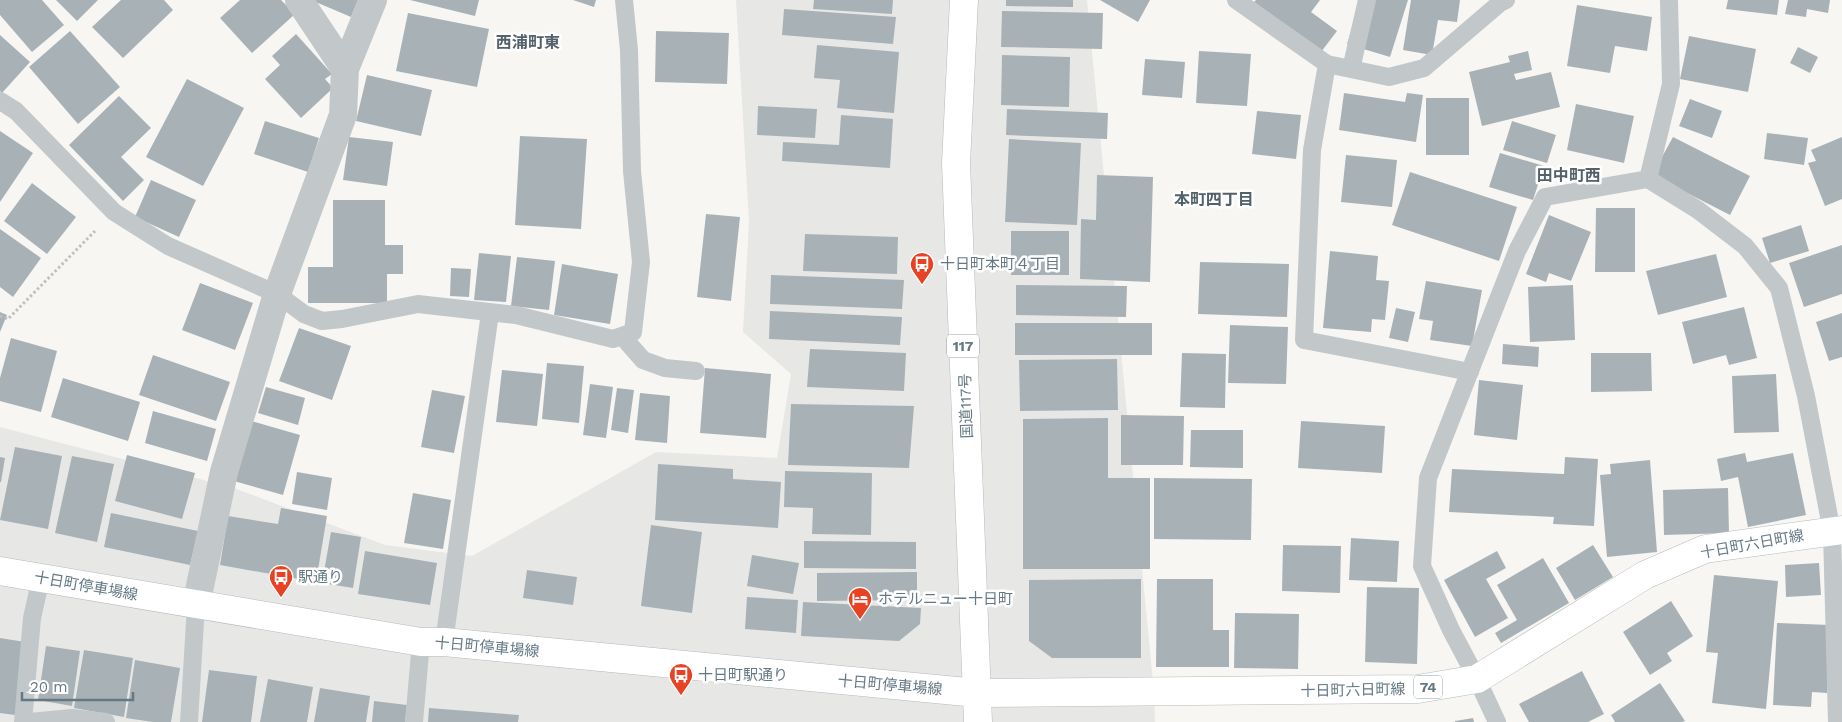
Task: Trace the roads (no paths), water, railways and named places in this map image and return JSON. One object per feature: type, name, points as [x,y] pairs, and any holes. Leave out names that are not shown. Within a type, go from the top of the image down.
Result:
[{"type":"main road","name":"国道117号","points":[[964,0],[956,163],[978,722]]},
{"type":"main road","name":"十日町六日町線","points":[[977,693],[1418,689],[1477,679],[1645,575],[1705,549],[1837,531]]},
{"type":"main road","name":"十日町停車場線","points":[[0,571],[196,605],[433,642],[977,693]]},
{"type":"street","points":[[299,0],[345,69]]},
{"type":"street","points":[[196,605],[224,472],[277,294],[343,115],[345,69],[373,0]]},
{"type":"lane","points":[[0,101],[16,111],[114,212],[168,246],[277,294],[304,314],[322,321],[418,304],[516,315],[613,339],[633,332],[641,262],[632,171],[629,50],[624,0]]},
{"type":"lane","points":[[1236,0],[1327,64],[1389,77],[1424,68],[1500,2],[1506,0]]},
{"type":"lane","points":[[1351,69],[1367,0]]},
{"type":"lane","points":[[1648,180],[1671,84],[1669,0]]},
{"type":"lane","points":[[1327,64],[1312,150],[1304,340],[1470,372]]},
{"type":"lane","points":[[1497,722],[1451,630],[1422,566],[1428,478],[1517,251],[1545,197],[1648,180],[1698,210],[1746,246],[1779,288],[1837,531],[1837,722]]},
{"type":"lane","points":[[414,722],[433,642],[490,313]]},
{"type":"lane","points":[[622,336],[643,360],[665,368],[696,371]]},
{"type":"lane","points":[[23,722],[32,618],[41,578]]},
{"type":"lane","points":[[189,722],[196,605]]},
{"type":"lane","points":[[30,722],[72,718],[106,722]]},
{"type":"place","name":"十日町本町４丁目","points":[[922,285]]},
{"type":"place","name":"駅通り","points":[[281,598]]},
{"type":"place","name":"ホテルニュー十日町","points":[[860,620]]},
{"type":"place","name":"十日町駅通り","points":[[681,696]]},
{"type":"district","name":"西浦町東","points":[[528,42]]},
{"type":"district","name":"田中町西","points":[[1569,175]]},
{"type":"district","name":"本町四丁目","points":[[1214,199]]}]
